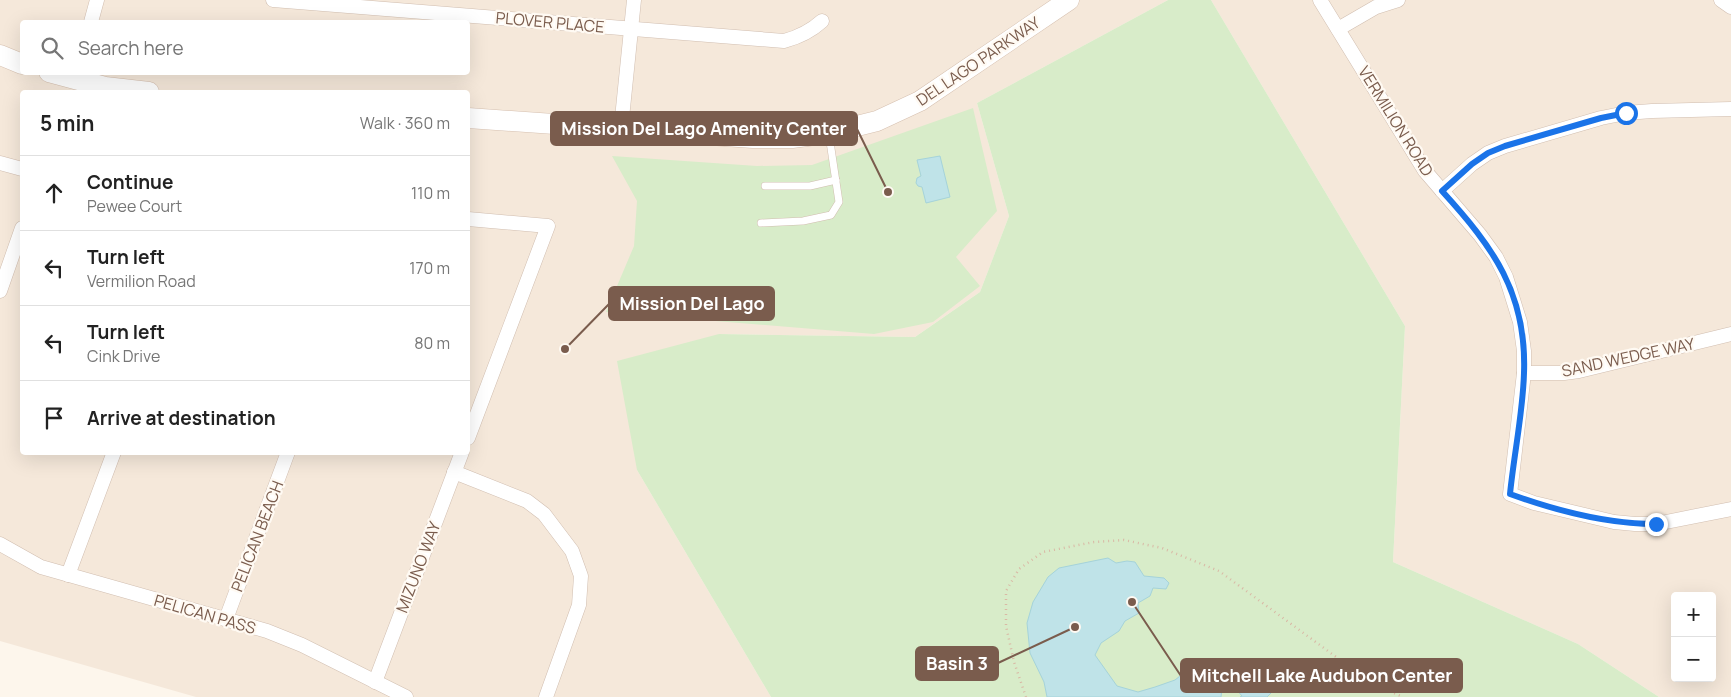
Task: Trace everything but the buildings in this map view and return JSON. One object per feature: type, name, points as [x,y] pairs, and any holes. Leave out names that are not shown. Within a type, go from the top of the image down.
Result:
[{"type":"street","points":[[92,20],[97,0]]},
{"type":"street","name":"PLOVER PLACE","points":[[273,0],[784,41],[802,36],[822,21]]},
{"type":"street","points":[[621,128],[634,0]]},
{"type":"street","name":"DEL LAGO PARKWAY","points":[[470,118],[754,138],[792,138],[829,133],[877,120],[920,101],[1069,0]]},
{"type":"street","name":"VERMILION ROAD","points":[[1320,0],[1425,171],[1480,235],[1496,257],[1506,277],[1520,322],[1524,351],[1524,373],[1510,494],[1534,503],[1614,522],[1635,524],[1656,524],[1731,508]]},
{"type":"street","points":[[1338,29],[1376,7],[1398,0]]},
{"type":"street","points":[[1721,0],[1731,8]]},
{"type":"street","points":[[0,55],[20,63]]},
{"type":"street","points":[[76,76],[105,86],[134,90]]},
{"type":"street","points":[[1442,191],[1472,164],[1488,153],[1505,146],[1601,118],[1626,113],[1652,111],[1731,109]]},
{"type":"street","points":[[0,163],[20,168]]},
{"type":"street","points":[[470,219],[548,226],[470,433]]},
{"type":"street","points":[[0,291],[20,234]]},
{"type":"street","name":"SAND WEDGE WAY","points":[[1524,373],[1579,371],[1731,334]]},
{"type":"street","points":[[68,574],[113,455]]},
{"type":"street","name":"PELICAN BEACH","points":[[226,619],[287,455]]},
{"type":"street","name":"MIZUNO WAY","points":[[375,682],[461,455]]},
{"type":"street","points":[[454,472],[527,501],[544,514],[572,551],[581,576],[579,605],[546,697]]},
{"type":"street","name":"PELICAN PASS","points":[[0,544],[41,567],[267,631],[406,697]]},
{"type":"lane","points":[[761,224],[803,221],[831,215],[839,202],[829,133]]},
{"type":"lane","points":[[765,186],[810,186],[836,180]]},
{"type":"path","points":[[1026,697],[1014,662],[1006,626],[1006,591],[1019,569],[1043,552],[1094,542],[1124,540],[1162,548],[1219,571],[1343,662],[1387,690],[1403,697]]},
{"type":"shaded area","points":[[0,0],[1168,0],[977,103],[1009,216],[980,292],[915,337],[719,334],[637,470],[771,697],[196,697],[0,641]]},
{"type":"shaded area","points":[[1211,0],[1731,0],[1731,697],[1659,697],[1578,644],[1393,562],[1405,326]]},
{"type":"green space","points":[[1168,0],[1211,0],[1405,326],[1393,562],[1578,644],[1659,697],[771,697],[637,470],[617,361],[719,334],[915,337],[980,292],[1009,216],[977,103]]},
{"type":"green space","points":[[973,108],[997,211],[956,257],[980,286],[933,322],[874,334],[606,312],[634,246],[637,201],[612,156],[757,166],[812,165]]},
{"type":"water","points":[[940,156],[950,197],[926,203],[922,187],[916,183],[917,178],[921,176],[917,160]]},
{"type":"water","points":[[1108,558],[1116,563],[1135,562],[1144,576],[1164,578],[1169,583],[1166,589],[1153,588],[1150,596],[1138,603],[1139,613],[1125,621],[1119,631],[1101,643],[1095,655],[1117,686],[1138,692],[1155,687],[1175,680],[1199,661],[1223,680],[1221,697],[1047,697],[1044,682],[1030,653],[1027,623],[1033,602],[1048,577],[1059,568]]},
{"type":"water","points":[[1254,675],[1258,680],[1259,690],[1269,685],[1271,693],[1267,697],[1240,697],[1242,696],[1236,689],[1239,679],[1248,679]]},
{"type":"place","name":"Mission Del Lago Amenity Center","points":[[888,192]]},
{"type":"place","name":"Mission Del Lago","points":[[565,349]]},
{"type":"place","name":"Mitchell Lake Audubon Center","points":[[1132,602]]},
{"type":"place","name":"Basin 3","points":[[1075,627]]},
{"type":"route","points":[[1626,113],[1601,118],[1505,146],[1488,153],[1472,164],[1442,191],[1480,235],[1496,257],[1515,301],[1520,322],[1524,351],[1524,373],[1510,494],[1534,503],[1614,522],[1656,524]]}]
